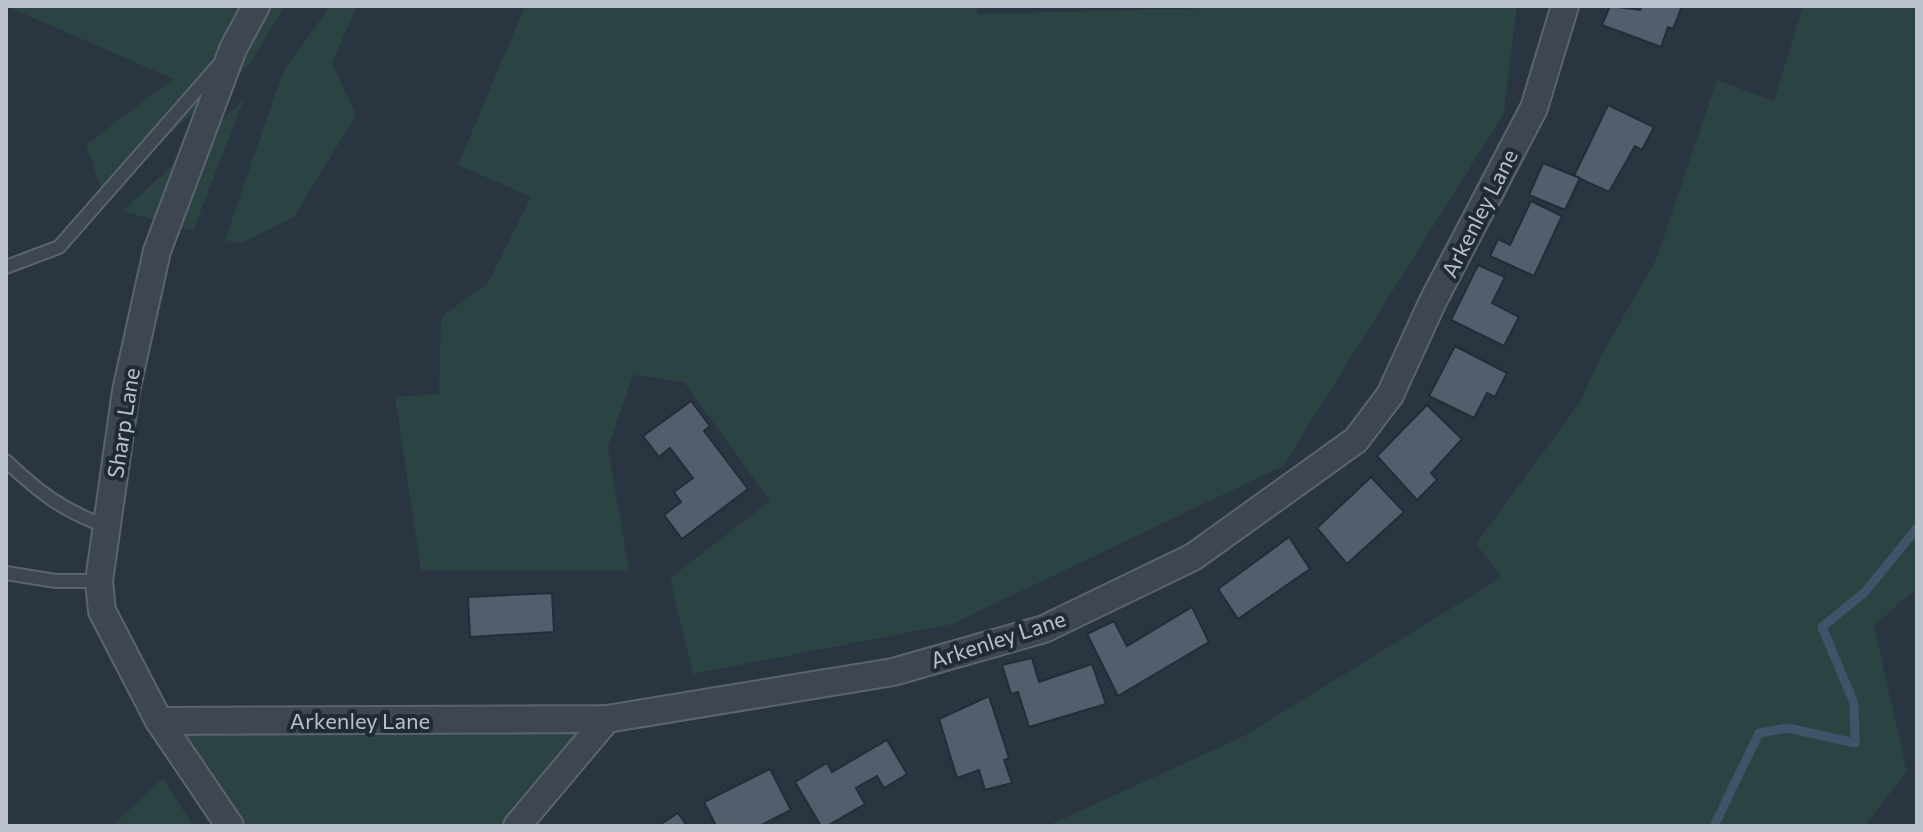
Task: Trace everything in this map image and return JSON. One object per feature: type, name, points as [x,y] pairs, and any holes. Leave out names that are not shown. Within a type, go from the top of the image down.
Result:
[{"type":"street","name":"Sharp Lane","points":[[230,826],[159,721],[102,611],[99,581],[126,391],[157,251],[233,49],[256,6]]},
{"type":"street","name":"Arkenley Lane","points":[[159,721],[607,719],[893,672],[1044,629],[1193,557],[1356,440],[1390,395],[1433,301],[1534,108],[1565,6]]},
{"type":"street","points":[[517,826],[607,719]]},
{"type":"lane","points":[[6,267],[59,247],[233,49]]},
{"type":"lane","points":[[6,461],[44,497],[75,515],[108,527]]},
{"type":"lane","points":[[6,573],[56,581],[99,581]]},
{"type":"green space","points":[[6,6],[285,6],[249,65],[102,192],[86,145],[173,79]]},
{"type":"green space","points":[[330,6],[357,6],[332,63],[356,115],[294,217],[240,244],[225,240],[283,72]]},
{"type":"green space","points":[[525,6],[977,6],[977,14],[1292,6],[1517,6],[1504,113],[1283,466],[952,624],[693,674],[670,578],[770,501],[684,382],[633,375],[608,447],[629,571],[421,571],[395,397],[439,394],[441,317],[488,283],[531,197],[458,165]]},
{"type":"green space","points":[[1803,6],[1917,6],[1917,588],[1874,626],[1907,771],[1865,826],[1047,826],[1244,736],[1502,577],[1476,544],[1580,402],[1603,352],[1656,260],[1717,80],[1774,101]]},
{"type":"green space","points":[[244,99],[193,231],[123,211]]},
{"type":"green space","points":[[159,715],[606,718],[515,826],[234,826]]},
{"type":"green space","points":[[163,778],[193,826],[112,826]]},
{"type":"building","points":[[1610,6],[1640,10],[1642,6],[1682,6],[1673,29],[1668,27],[1661,47],[1602,25]]},
{"type":"building","points":[[1608,105],[1654,127],[1642,150],[1635,146],[1609,192],[1574,176]]},
{"type":"building","points":[[1543,163],[1580,178],[1565,210],[1529,195]]},
{"type":"building","points":[[1531,201],[1562,216],[1534,276],[1490,256],[1498,239],[1510,245]]},
{"type":"building","points":[[1478,265],[1505,277],[1492,303],[1519,317],[1504,346],[1451,320]]},
{"type":"building","points":[[1455,346],[1507,373],[1495,397],[1487,393],[1474,418],[1429,396]]},
{"type":"building","points":[[691,401],[710,426],[704,431],[748,489],[682,539],[664,515],[681,502],[674,492],[693,478],[670,448],[659,457],[643,436]]},
{"type":"building","points":[[1427,405],[1462,439],[1431,473],[1437,480],[1417,500],[1377,456]]},
{"type":"building","points":[[1371,477],[1404,512],[1347,564],[1317,528]]},
{"type":"building","points":[[1289,537],[1310,569],[1238,619],[1218,589]]},
{"type":"building","points":[[552,593],[554,632],[470,637],[468,597]]},
{"type":"building","points":[[1192,607],[1209,642],[1118,696],[1087,634],[1114,621],[1127,646]]},
{"type":"building","points":[[1032,658],[1039,682],[1092,664],[1106,704],[1029,727],[1018,692],[1011,694],[1002,665]]},
{"type":"building","points":[[989,696],[1009,758],[1004,760],[1012,783],[985,790],[979,770],[957,778],[939,719]]},
{"type":"building","points":[[887,740],[907,774],[884,788],[877,776],[856,788],[865,804],[827,826],[821,826],[795,782],[827,763],[832,772]]},
{"type":"building","points":[[770,769],[791,810],[759,826],[716,826],[704,802]]},
{"type":"building","points":[[678,813],[687,826],[658,826]]},
{"type":"waterway","points":[[1714,826],[1759,733],[1788,728],[1855,743],[1854,703],[1822,627],[1865,592],[1917,528]]}]
